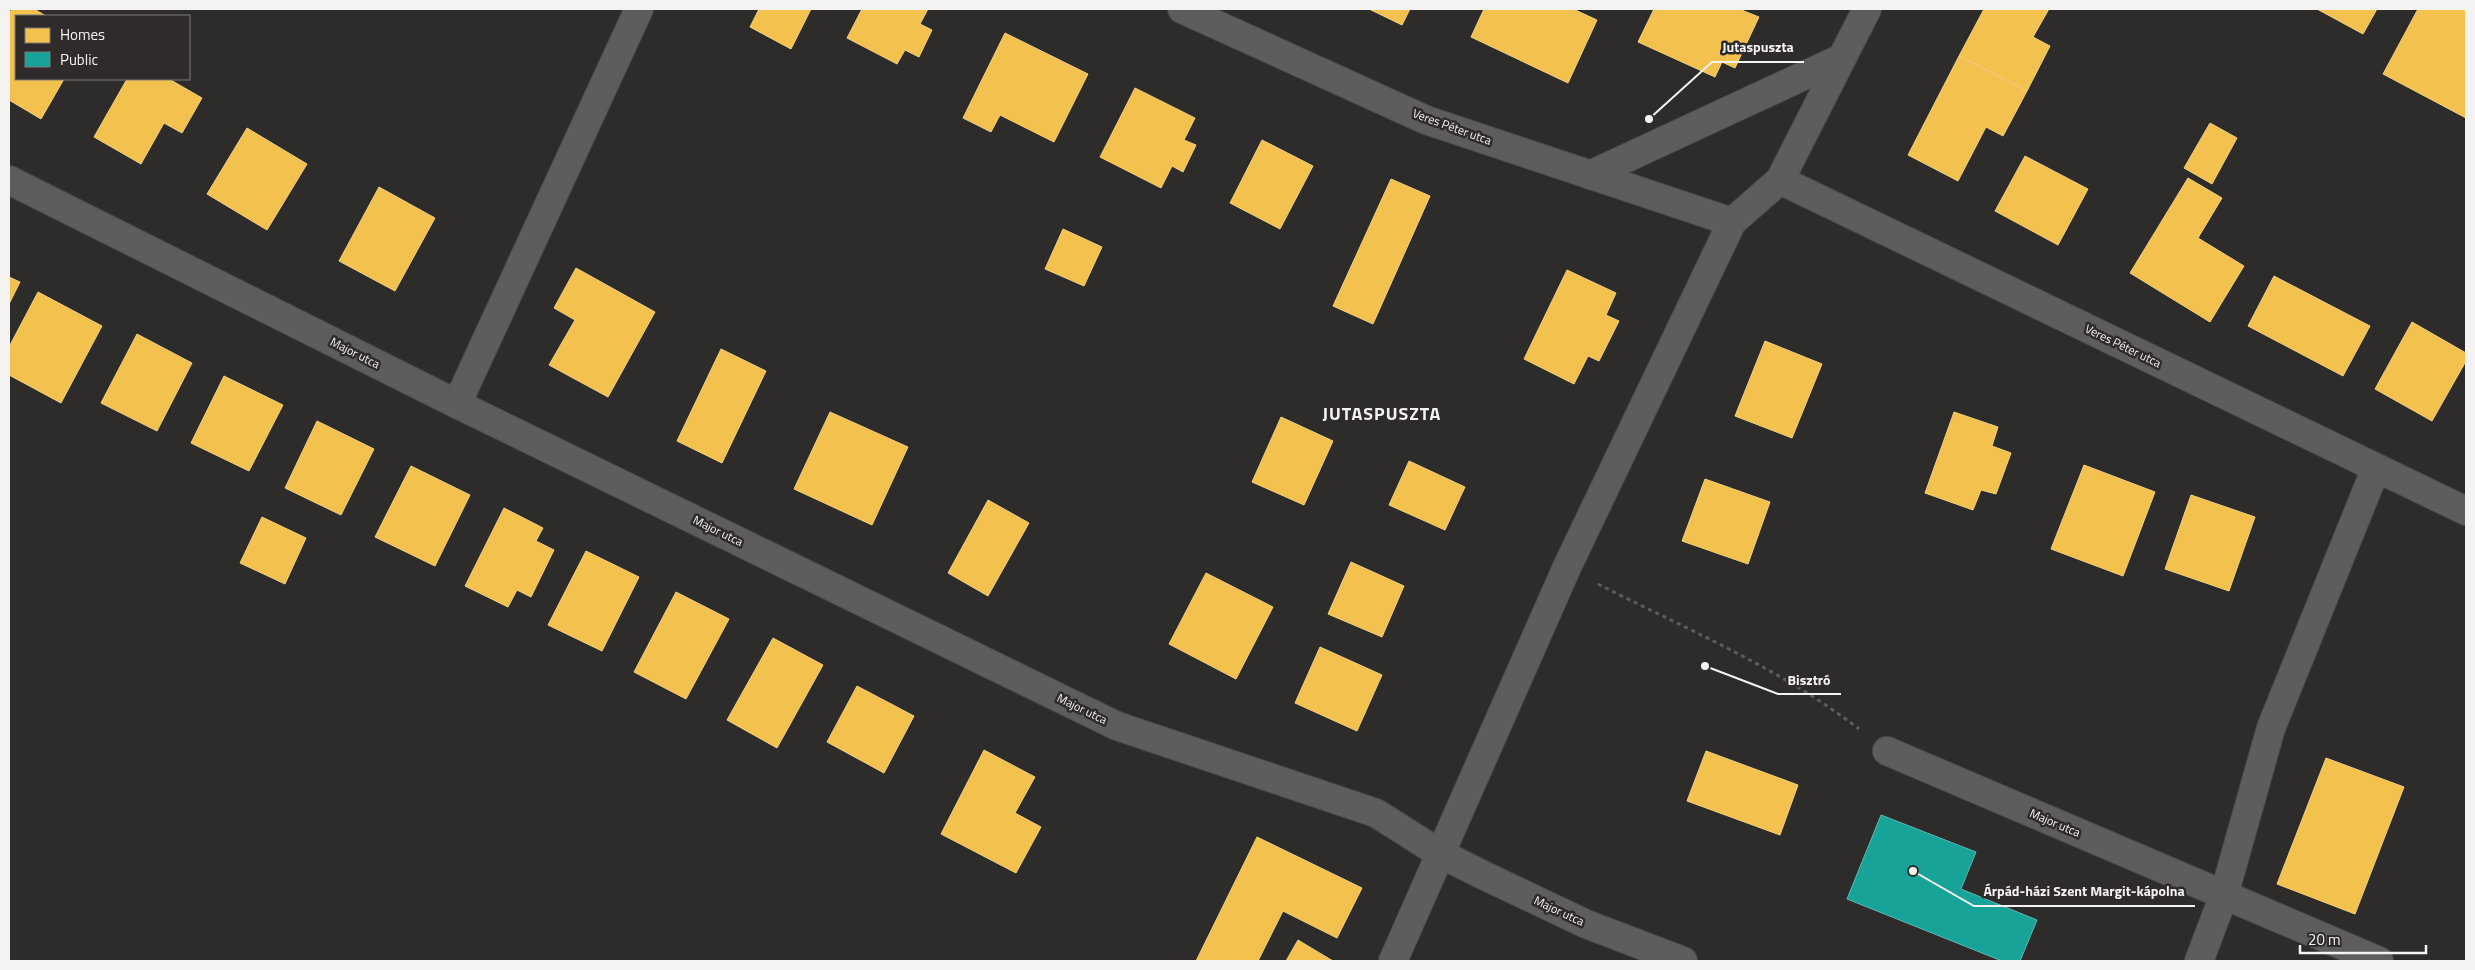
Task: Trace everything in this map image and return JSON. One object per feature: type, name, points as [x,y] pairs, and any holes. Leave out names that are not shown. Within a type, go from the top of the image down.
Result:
[{"type":"street","points":[[457,404],[639,9]]},
{"type":"street","name":"Veres Péter utca","points":[[1182,9],[1426,120],[1732,222]]},
{"type":"street","points":[[1392,961],[1566,567],[1732,222],[1780,180],[1867,9]]},
{"type":"street","points":[[1590,175],[1842,58]]},
{"type":"street","name":"Major utca","points":[[9,180],[457,404],[1117,726],[1376,813],[1439,853],[1586,924],[1683,961]]},
{"type":"street","name":"Veres Péter utca","points":[[1780,180],[2466,511]]},
{"type":"street","points":[[2199,961],[2224,895],[2271,728],[2376,468]]},
{"type":"street","name":"Major utca","points":[[1887,751],[2379,961]]},
{"type":"path","points":[[1566,567],[1765,668],[1840,714],[1887,751]]},
{"type":"building: Homes","points":[[12,9],[34,9],[44,15],[15,15],[15,80],[63,80],[41,119],[9,100],[9,14]]},
{"type":"building: Homes","points":[[759,9],[811,9],[791,49],[750,27]]},
{"type":"building: Homes","points":[[862,9],[928,9],[920,24],[932,30],[919,57],[905,50],[897,64],[847,38]]},
{"type":"building: Homes","points":[[1369,9],[1410,9],[1402,25]]},
{"type":"building: Homes","points":[[1484,9],[1573,9],[1597,20],[1568,83],[1471,37]]},
{"type":"building: Homes","points":[[1654,9],[1739,9],[1759,17],[1735,68],[1722,62],[1715,77],[1638,42]]},
{"type":"building: Homes","points":[[1984,9],[2049,9],[2033,37],[2050,46],[2027,91],[1959,56]]},
{"type":"building: Homes","points":[[2317,9],[2377,9],[2363,34]]},
{"type":"building: Homes","points":[[2418,9],[2466,9],[2466,118],[2383,74]]},
{"type":"building: Homes","points":[[1005,33],[1088,74],[1054,142],[1000,115],[991,132],[963,118]]},
{"type":"building: Homes","points":[[1959,56],[2027,91],[2003,136],[1986,127],[1958,181],[1908,155]]},
{"type":"building: Homes","points":[[126,80],[171,80],[202,98],[182,133],[164,123],[141,164],[94,137]]},
{"type":"building: Homes","points":[[1135,88],[1195,118],[1184,140],[1196,145],[1183,172],[1172,166],[1161,188],[1100,157]]},
{"type":"building: Homes","points":[[2210,123],[2237,138],[2212,184],[2184,168]]},
{"type":"building: Homes","points":[[247,128],[307,164],[267,230],[207,194]]},
{"type":"building: Homes","points":[[1262,140],[1313,166],[1280,229],[1230,203]]},
{"type":"building: Homes","points":[[2025,156],[2088,189],[2058,245],[1995,211]]},
{"type":"building: Homes","points":[[2188,178],[2222,198],[2198,238],[2244,266],[2210,322],[2130,273]]},
{"type":"building: Homes","points":[[1391,179],[1430,196],[1373,324],[1333,306]]},
{"type":"building: Homes","points":[[379,187],[435,218],[395,291],[339,261]]},
{"type":"building: Homes","points":[[1063,229],[1102,247],[1084,286],[1045,269]]},
{"type":"building: Homes","points":[[576,268],[655,312],[608,397],[549,365],[575,320],[554,308]]},
{"type":"building: Homes","points":[[1567,270],[1616,293],[1606,315],[1619,321],[1599,361],[1588,356],[1574,384],[1524,359]]},
{"type":"building: Homes","points":[[2274,276],[2370,326],[2343,376],[2248,326]]},
{"type":"building: Homes","points":[[9,277],[20,282],[9,304]]},
{"type":"building: Homes","points":[[38,292],[102,326],[61,403],[9,375],[9,347]]},
{"type":"building: Homes","points":[[2412,322],[2466,353],[2466,361],[2432,421],[2375,389]]},
{"type":"building: Homes","points":[[137,334],[192,363],[157,431],[101,403]]},
{"type":"building: Homes","points":[[1765,341],[1822,364],[1792,438],[1735,416]]},
{"type":"building: Homes","points":[[721,349],[766,371],[722,463],[677,441]]},
{"type":"building: Homes","points":[[224,376],[283,405],[249,471],[191,443]]},
{"type":"building: Homes","points":[[830,412],[908,447],[872,525],[794,489]]},
{"type":"building: Homes","points":[[1954,412],[1998,427],[1992,446],[2011,453],[1996,494],[1981,490],[1973,510],[1925,493]]},
{"type":"building: Homes","points":[[1281,417],[1333,441],[1304,505],[1252,482]]},
{"type":"building: Homes","points":[[317,421],[374,449],[341,515],[285,488]]},
{"type":"building: Homes","points":[[1409,461],[1465,487],[1445,530],[1389,505]]},
{"type":"building: Homes","points":[[2084,465],[2155,492],[2123,576],[2051,549]]},
{"type":"building: Homes","points":[[411,466],[470,495],[435,566],[375,537]]},
{"type":"building: Homes","points":[[1705,479],[1770,502],[1748,564],[1682,541]]},
{"type":"building: Homes","points":[[2191,495],[2255,517],[2229,591],[2165,569]]},
{"type":"building: Homes","points":[[988,500],[1029,523],[988,596],[948,573]]},
{"type":"building: Homes","points":[[504,508],[543,528],[536,541],[554,550],[531,597],[517,590],[508,607],[465,586]]},
{"type":"building: Homes","points":[[262,517],[306,538],[285,584],[240,563]]},
{"type":"building: Homes","points":[[586,551],[639,577],[602,651],[548,625]]},
{"type":"building: Homes","points":[[1351,562],[1404,586],[1382,637],[1328,614]]},
{"type":"building: Homes","points":[[1206,573],[1273,607],[1236,679],[1169,644]]},
{"type":"building: Homes","points":[[676,592],[729,619],[686,699],[634,672]]},
{"type":"building: Homes","points":[[773,638],[823,665],[777,748],[727,720]]},
{"type":"building: Homes","points":[[1320,647],[1382,675],[1357,731],[1295,703]]},
{"type":"building: Homes","points":[[857,686],[914,716],[884,773],[827,742]]},
{"type":"building: Homes","points":[[984,750],[1035,777],[1015,813],[1041,827],[1016,873],[941,834]]},
{"type":"building: Homes","points":[[1706,751],[1798,785],[1780,835],[1687,801]]},
{"type":"building: Homes","points":[[2326,758],[2404,787],[2355,914],[2277,884]]},
{"type":"building: Homes","points":[[1257,837],[1362,888],[1337,938],[1283,911],[1258,961],[1196,961]]},
{"type":"building: Homes","points":[[1298,940],[1333,961],[1286,961]]},
{"type":"building: Public","points":[[1881,815],[1976,852],[1961,889],[2037,920],[2020,961],[2002,961],[1847,899]]},
{"type":"place","name":"Jutaspuszta","points":[[1649,119]]},
{"type":"place","name":"Bisztró","points":[[1705,666]]},
{"type":"place","name":"Árpád-házi Szent Margit-kápolna","points":[[1913,871]]},
{"type":"district","name":"JUTASPUSZTA","points":[[1382,414]]}]
